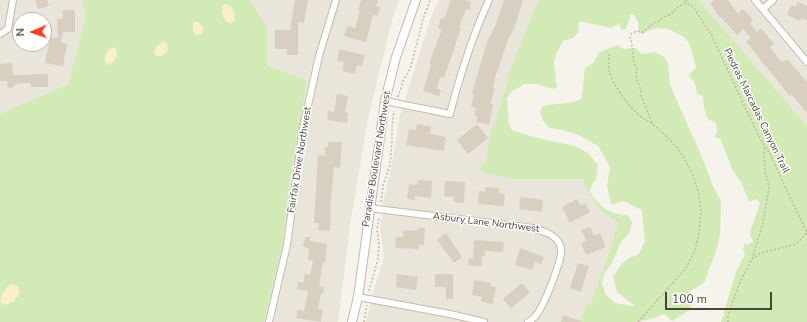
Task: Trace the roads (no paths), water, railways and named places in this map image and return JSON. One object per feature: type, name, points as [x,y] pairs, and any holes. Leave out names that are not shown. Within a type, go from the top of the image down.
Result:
[{"type":"street","points":[[0,34],[8,29],[13,0]]},
{"type":"street","name":"Fairfax Drive Northwest","points":[[269,322],[287,245],[303,128],[318,56],[336,0]]},
{"type":"street","name":"Paradise Boulevard Northwest","points":[[352,322],[358,297],[369,208],[385,101],[396,57],[416,0]]},
{"type":"street","points":[[385,101],[450,114],[458,82],[480,20],[489,0]]},
{"type":"street","points":[[755,0],[807,62]]},
{"type":"street","points":[[763,9],[773,0]]},
{"type":"street","name":"Asbury Lane Northwest","points":[[369,208],[546,231],[556,239],[561,248],[561,258],[543,306],[537,316],[528,322]]},
{"type":"street","points":[[358,297],[450,314],[484,322]]}]
